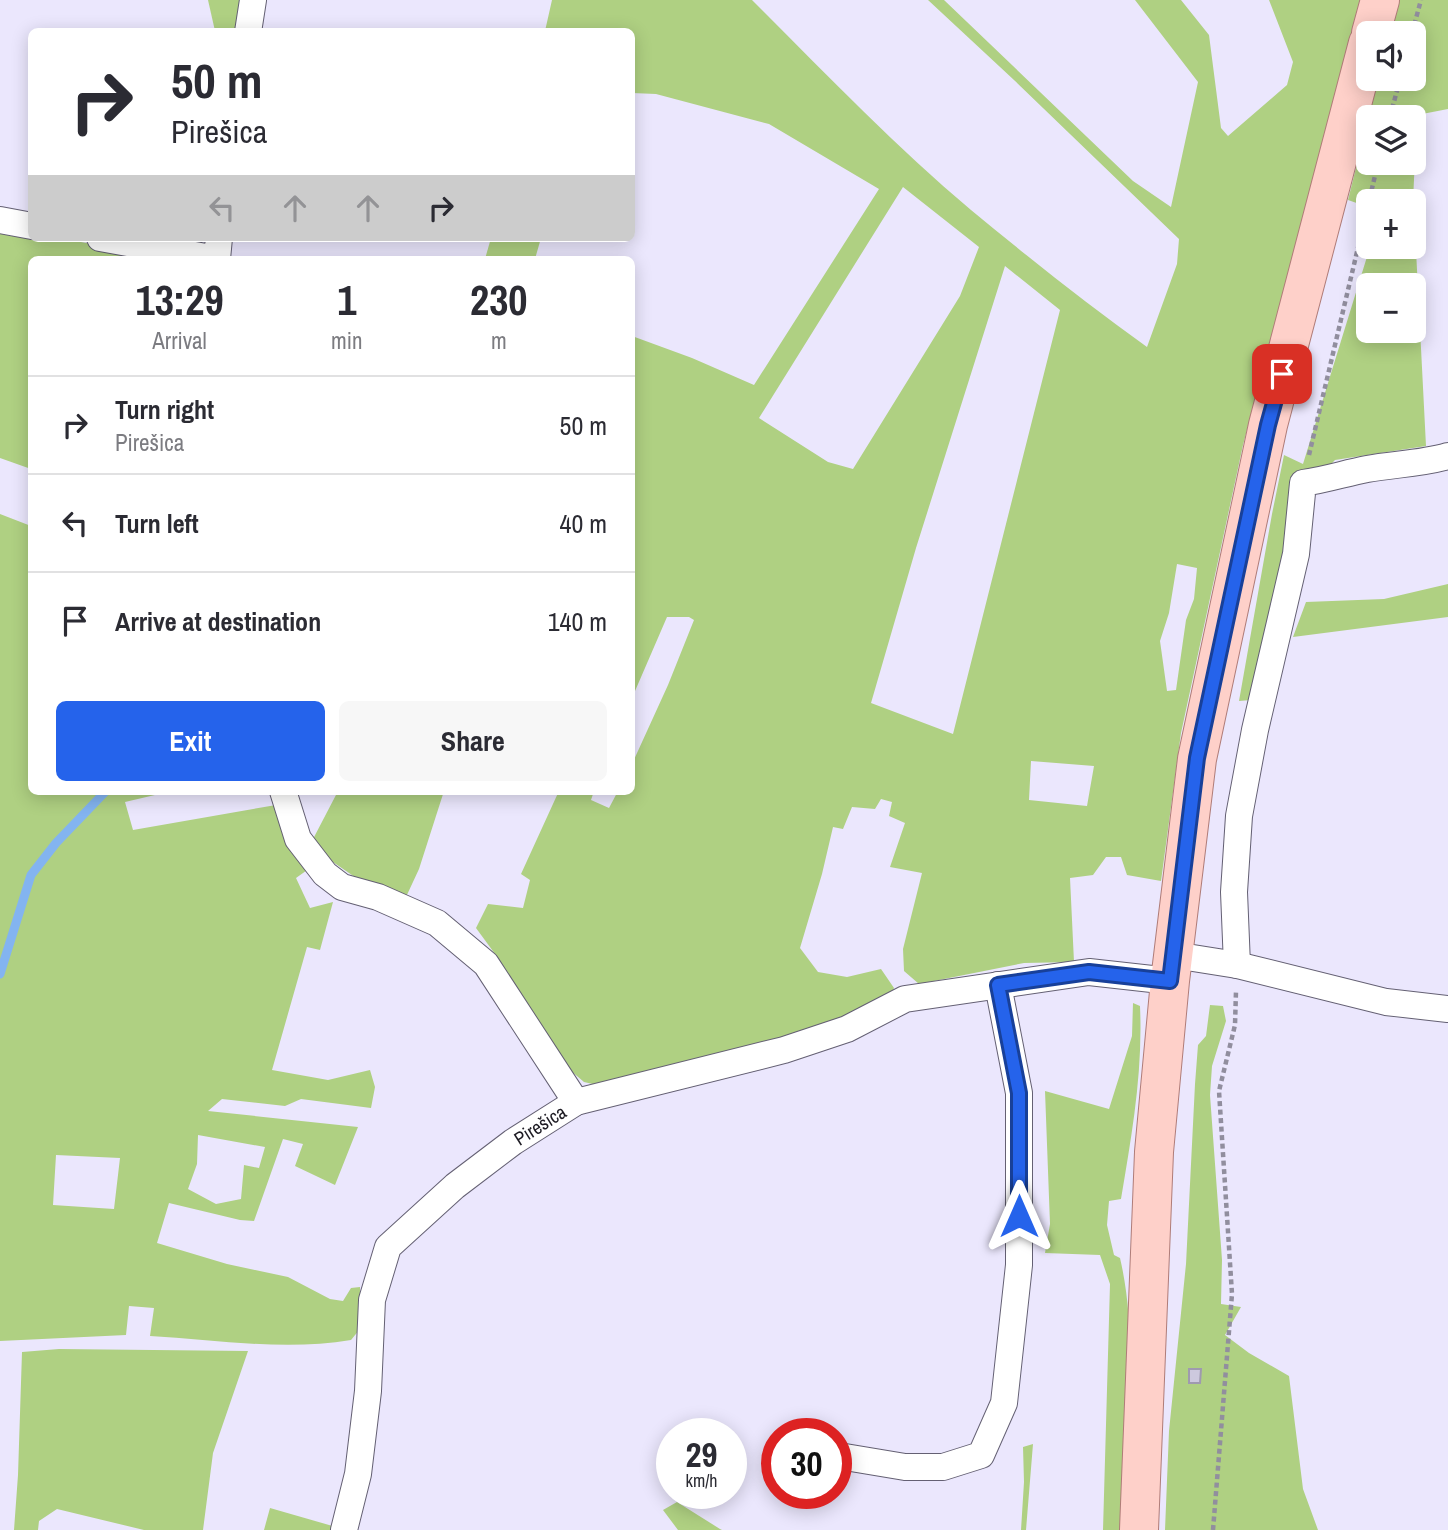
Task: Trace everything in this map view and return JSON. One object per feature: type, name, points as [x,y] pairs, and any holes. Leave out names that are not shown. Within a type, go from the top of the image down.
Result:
[{"type":"main road","points":[[1374,21],[1380,0]]},
{"type":"main road","points":[[1139,1530],[1154,1152],[1197,758],[1268,425],[1356,89]]},
{"type":"street","points":[[249,28],[254,0]]},
{"type":"street","points":[[0,220],[28,225]]},
{"type":"street","points":[[122,242],[200,256]]},
{"type":"street","points":[[1237,965],[1234,892],[1239,816],[1255,730],[1296,554],[1303,483],[1338,478],[1367,469],[1424,463],[1448,456]]},
{"type":"street","points":[[284,795],[298,839],[325,874],[342,887],[379,897],[437,923],[486,964],[576,1102]]},
{"type":"street","name":"Pirešica","points":[[344,1530],[358,1474],[367,1405],[372,1300],[388,1247],[455,1186],[513,1142],[576,1102],[784,1050],[847,1029],[905,999],[1089,972],[1237,965],[1386,1002],[1448,1009]]},
{"type":"street","points":[[852,1458],[905,1467],[943,1467],[981,1455],[1004,1403],[1019,1265],[1019,1093],[998,985]]},
{"type":"path","points":[[1415,21],[1421,0]]},
{"type":"path","points":[[1303,483],[1375,175]]},
{"type":"path","points":[[1213,1530],[1232,1294],[1219,1091],[1235,1025],[1237,965]]},
{"type":"green space","points":[[208,0],[242,0],[237,28],[214,28]]},
{"type":"green space","points":[[552,0],[752,0],[942,185],[1036,263],[1147,347],[1177,264],[1179,239],[928,0],[944,0],[1133,181],[1171,207],[1198,82],[1135,0],[1181,0],[1209,35],[1221,128],[1228,136],[1287,85],[1293,62],[1269,0],[1360,0],[1243,445],[1181,733],[1161,881],[1127,875],[1121,857],[1106,857],[1093,875],[1070,878],[1074,962],[1024,963],[919,984],[904,971],[903,949],[922,873],[890,867],[905,823],[889,816],[892,802],[881,799],[875,809],[852,807],[843,829],[833,827],[800,948],[818,972],[847,977],[881,969],[894,988],[889,999],[841,1021],[601,1086],[584,1082],[564,1065],[498,958],[476,928],[488,904],[523,908],[530,880],[521,874],[557,795],[593,795],[591,800],[609,808],[616,795],[635,795],[635,757],[694,620],[689,617],[667,617],[635,691],[635,337],[754,385],[879,189],[769,124],[656,94],[635,93],[635,28],[546,28]],"holes":[[[903,187],[979,247],[960,296],[853,469],[828,462],[759,418]],[[1005,266],[1060,310],[953,734],[871,703],[916,548]],[[1177,564],[1197,568],[1194,599],[1186,620],[1176,690],[1167,691],[1160,641],[1169,613]],[[1031,761],[1094,766],[1087,806],[1029,800]]]},
{"type":"green space","points":[[1398,0],[1448,0],[1448,109],[1426,113],[1426,105],[1372,105],[1375,91],[1426,91],[1426,21],[1392,21]]},
{"type":"green space","points":[[1356,168],[1356,175],[1414,175],[1414,189],[1356,189],[1356,203],[1348,200]]},
{"type":"green space","points":[[0,227],[28,237],[28,242],[81,242],[158,256],[28,256],[28,468],[0,458]]},
{"type":"green space","points":[[490,242],[540,242],[536,256],[486,256]]},
{"type":"green space","points":[[1366,259],[1416,259],[1417,273],[1362,273]]},
{"type":"green space","points":[[1356,292],[1356,343],[1421,343],[1426,446],[1335,460],[1306,490],[1251,700],[1239,701],[1284,455],[1303,464]]},
{"type":"green space","points":[[0,514],[28,525],[28,795],[155,795],[125,802],[133,830],[276,805],[310,868],[296,878],[310,908],[333,902],[320,950],[307,947],[272,1070],[328,1080],[370,1070],[375,1087],[371,1108],[301,1099],[285,1106],[222,1099],[208,1111],[358,1127],[335,1185],[295,1166],[303,1144],[283,1139],[254,1221],[169,1203],[157,1243],[227,1264],[288,1277],[330,1299],[343,1301],[351,1288],[360,1287],[360,1329],[351,1340],[276,1345],[150,1336],[154,1308],[129,1306],[126,1335],[0,1341]],"holes":[[[198,1135],[265,1147],[259,1168],[244,1165],[241,1199],[216,1204],[188,1189],[197,1164]],[[56,1155],[120,1158],[114,1209],[53,1205]]]},
{"type":"green space","points":[[1448,584],[1448,617],[1293,637],[1306,602],[1384,599]]},
{"type":"green space","points":[[336,795],[443,795],[419,869],[406,897],[371,888],[327,858],[312,841]]},
{"type":"green space","points":[[1133,1003],[1140,1006],[1136,1103],[1121,1199],[1109,1201],[1107,1225],[1114,1255],[1120,1258],[1126,1291],[1130,1393],[1121,1530],[1103,1530],[1110,1284],[1100,1255],[1045,1253],[1050,1224],[1045,1091],[1109,1109],[1132,1036]]},
{"type":"green space","points":[[1210,1005],[1223,1006],[1226,1021],[1212,1066],[1210,1095],[1222,1260],[1221,1304],[1241,1307],[1225,1335],[1249,1353],[1289,1376],[1303,1489],[1318,1530],[1165,1530],[1169,1431],[1186,1264],[1198,1045],[1206,1036]]},
{"type":"green space","points":[[59,1349],[248,1351],[213,1453],[203,1530],[144,1530],[57,1509],[39,1521],[38,1530],[14,1530],[22,1352]]},
{"type":"green space","points":[[1033,1444],[1026,1530],[1021,1530],[1023,1447]]},
{"type":"green space","points":[[270,1508],[336,1527],[335,1530],[264,1530]]},
{"type":"green space","points":[[688,1509],[722,1530],[678,1530],[663,1510]]},
{"type":"building","points":[[1189,1369],[1201,1369],[1200,1383],[1189,1383]]},
{"type":"waterway","points":[[0,974],[31,875],[56,843],[102,795]]},
{"type":"route","points":[[1019,1216],[1019,1093],[998,985],[1089,972],[1170,981],[1197,758],[1268,425],[1282,374]]}]
